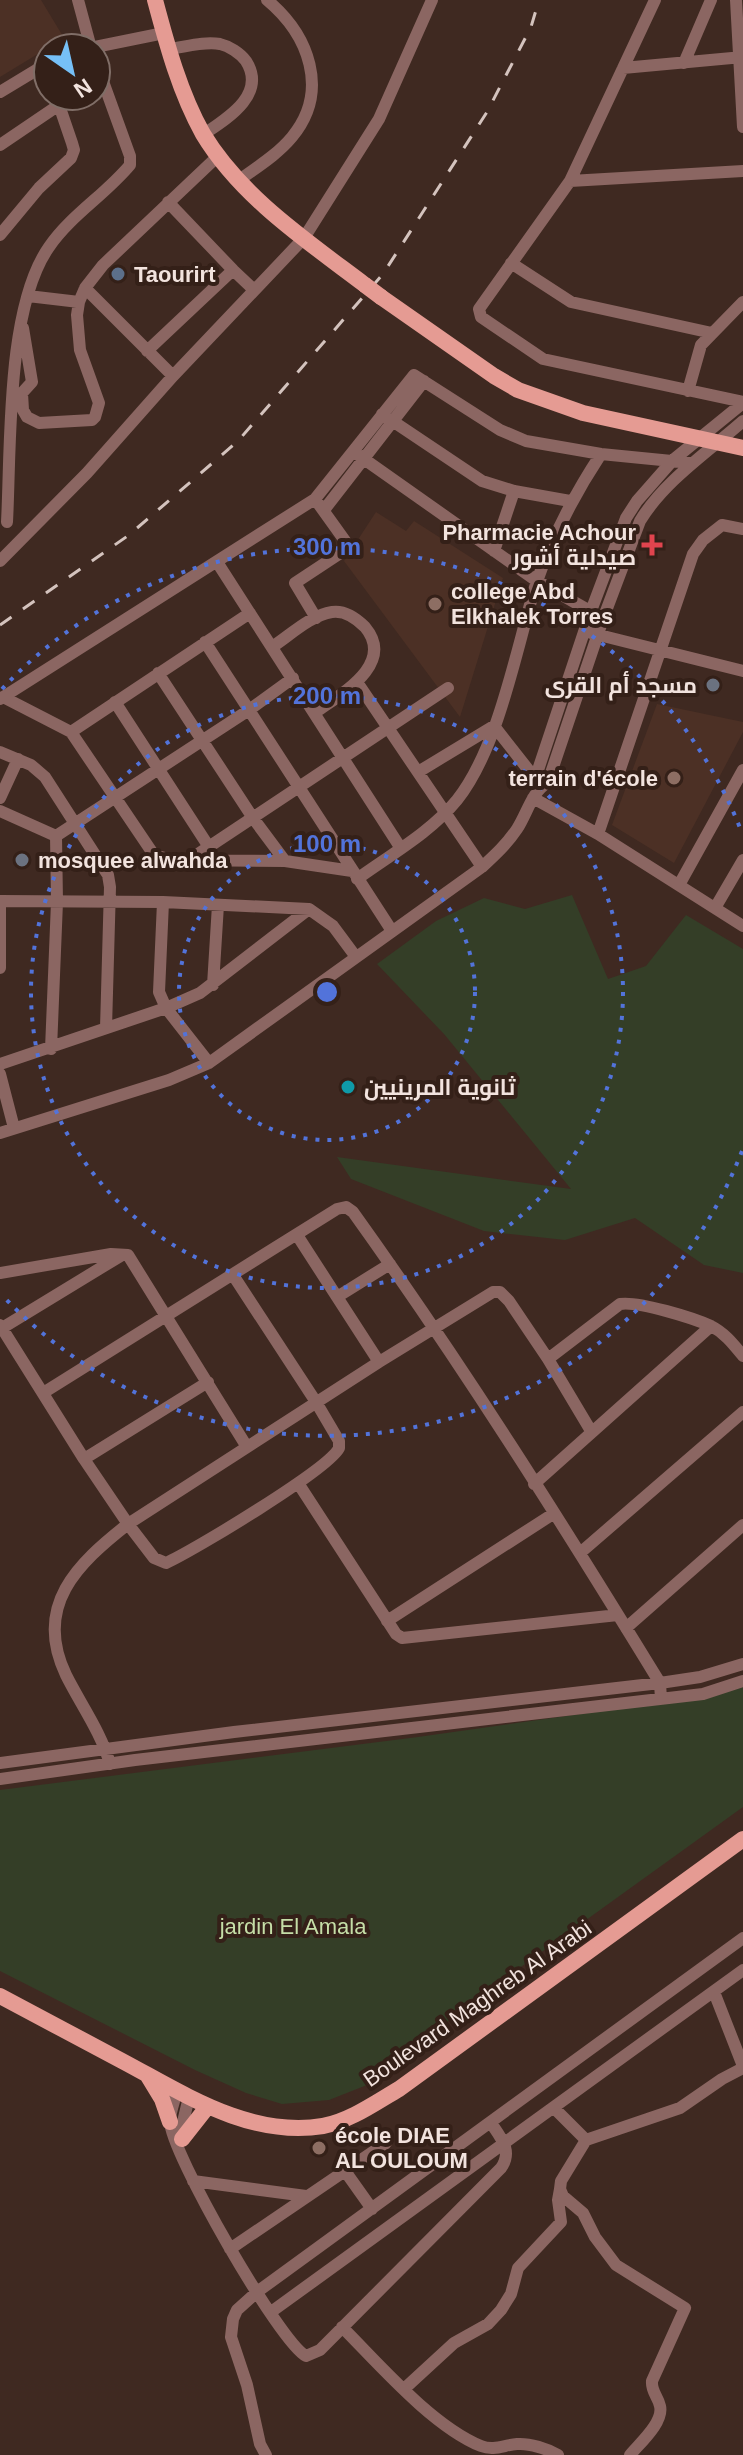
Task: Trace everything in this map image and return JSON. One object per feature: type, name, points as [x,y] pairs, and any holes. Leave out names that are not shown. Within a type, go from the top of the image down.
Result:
[{"type":"main road","points":[[155,0],[166,41],[204,134],[218,156],[238,181],[365,285],[518,390],[583,413],[743,448]]},
{"type":"main road","name":"Boulevard Maghreb Al Arabi","points":[[0,1996],[208,2106],[256,2124],[289,2127],[323,2125],[353,2115],[399,2089],[743,1839]]},
{"type":"main road","points":[[147,2074],[162,2099],[170,2122]]},
{"type":"main road","points":[[182,2139],[208,2106]]},
{"type":"street","points":[[78,0],[87,32]]},
{"type":"street","points":[[238,181],[273,156],[292,137],[304,119],[311,97],[310,60],[282,13],[267,0]]},
{"type":"street","points":[[0,561],[95,464],[173,376],[304,238],[379,119],[432,0]]},
{"type":"street","points":[[655,0],[570,181],[479,309],[481,317],[543,359],[743,402]]},
{"type":"street","points":[[684,63],[711,0]]},
{"type":"street","points":[[736,0],[743,127]]},
{"type":"street","points":[[112,46],[166,41],[222,44],[244,58],[253,83],[241,105],[204,134]]},
{"type":"street","points":[[623,68],[741,57]]},
{"type":"street","points":[[0,92],[32,73]]},
{"type":"street","points":[[25,536],[4,521],[16,346],[36,269],[54,239],[130,165],[130,156],[112,106]]},
{"type":"street","points":[[0,145],[42,112]]},
{"type":"street","points":[[0,235],[39,188],[71,158],[74,150],[61,112]]},
{"type":"street","points":[[22,321],[32,382],[22,393],[23,410],[27,417],[39,423],[92,420],[98,415],[99,403],[80,350],[79,302],[85,288],[92,276],[218,156]]},
{"type":"street","points":[[570,181],[743,171]]},
{"type":"street","points":[[168,202],[254,290]]},
{"type":"street","points":[[511,263],[571,302],[712,333]]},
{"type":"street","points":[[147,351],[233,270]]},
{"type":"street","points":[[85,288],[173,376]]},
{"type":"street","points":[[28,296],[79,302]]},
{"type":"street","points":[[688,391],[699,351],[743,302]]},
{"type":"street","points":[[2,698],[315,499],[411,377],[418,376],[500,430],[516,437],[601,454],[692,463]]},
{"type":"street","points":[[324,510],[424,381]]},
{"type":"street","points":[[538,786],[584,632],[626,518],[673,460],[743,402]]},
{"type":"street","points":[[382,414],[482,481],[514,491],[570,501]]},
{"type":"street","points":[[0,1133],[169,1080],[209,1063],[482,867],[503,848],[516,830],[538,786],[640,521],[647,509],[692,463],[743,421]]},
{"type":"street","points":[[354,452],[537,581],[603,619]]},
{"type":"street","points":[[2,698],[71,732],[154,855],[172,860],[285,861],[354,875],[400,847],[445,813],[473,774],[494,726],[537,581],[570,501],[601,454]]},
{"type":"street","points":[[494,551],[514,491]]},
{"type":"street","points":[[315,499],[348,545],[295,583],[316,618]]},
{"type":"street","points":[[598,834],[693,554],[703,540],[722,525],[743,529]]},
{"type":"street","points":[[217,562],[400,847]]},
{"type":"street","points":[[272,647],[316,618],[331,612],[355,618],[367,630],[373,643],[370,668],[357,682],[316,712]]},
{"type":"street","points":[[71,732],[250,613]]},
{"type":"street","points":[[584,632],[743,671]]},
{"type":"street","points":[[205,642],[392,931]]},
{"type":"street","points":[[158,673],[253,818],[285,861]]},
{"type":"street","points":[[56,836],[293,678]]},
{"type":"street","points":[[357,682],[482,867]]},
{"type":"street","points":[[189,860],[448,688]]},
{"type":"street","points":[[115,702],[209,847]]},
{"type":"street","points":[[418,772],[494,726]]},
{"type":"street","points":[[494,726],[538,786],[598,834],[743,926]]},
{"type":"street","points":[[0,752],[38,770],[45,777],[108,875],[106,1028]]},
{"type":"street","points":[[0,798],[18,759]]},
{"type":"street","points":[[679,885],[743,770]]},
{"type":"street","points":[[0,811],[56,836]]},
{"type":"street","points":[[51,1049],[57,902],[56,836]]},
{"type":"street","points":[[715,908],[743,860]]},
{"type":"street","points":[[0,968],[0,904],[57,902],[163,902],[309,909],[333,926],[356,957]]},
{"type":"street","points":[[163,902],[158,984],[166,1008],[209,1063]]},
{"type":"street","points":[[213,985],[218,905]]},
{"type":"street","points":[[0,1064],[166,1008],[213,985],[309,909]]},
{"type":"street","points":[[0,1074],[14,1128]]},
{"type":"street","points":[[43,1393],[337,1209],[346,1207],[353,1212],[434,1328],[580,1553],[660,1683],[661,1699]]},
{"type":"street","points":[[297,1235],[379,1362]]},
{"type":"street","points":[[124,1253],[1,1327],[128,1524],[154,1558],[166,1563],[298,1483],[326,1464],[339,1448],[339,1441],[316,1402],[233,1275]]},
{"type":"street","points":[[0,1273],[124,1253]]},
{"type":"street","points":[[124,1253],[167,1316],[247,1447]]},
{"type":"street","points":[[337,1297],[390,1264]]},
{"type":"street","points":[[110,1764],[105,1747],[67,1677],[55,1643],[54,1627],[59,1601],[74,1573],[92,1552],[128,1524],[493,1292],[500,1292],[509,1301],[591,1431]]},
{"type":"street","points":[[548,1359],[620,1304],[635,1303],[711,1326],[728,1338],[743,1356]]},
{"type":"street","points":[[534,1484],[711,1326]]},
{"type":"street","points":[[84,1459],[208,1382]]},
{"type":"street","points":[[580,1553],[743,1412]]},
{"type":"street","points":[[298,1483],[387,1621],[402,1638],[618,1615]]},
{"type":"street","points":[[387,1621],[553,1514]]},
{"type":"street","points":[[626,1628],[743,1525]]},
{"type":"street","points":[[0,1763],[105,1747],[660,1683],[700,1677],[743,1664]]},
{"type":"street","points":[[0,1779],[703,1694],[743,1681]]},
{"type":"street","points":[[234,1732],[235,1749]]},
{"type":"street","points":[[266,2455],[231,2337],[237,2310],[257,2292],[743,1938]]},
{"type":"street","points":[[271,2312],[743,1970]]},
{"type":"street","points":[[404,2389],[454,2343],[488,2324],[501,2310],[511,2294],[518,2268],[561,2222],[558,2200],[561,2181],[586,2140],[680,2108],[743,2067],[714,1992]]},
{"type":"street","points":[[183,2094],[170,2122],[193,2181],[257,2292],[293,2347],[306,2356],[320,2350],[501,2168],[507,2154],[505,2144],[491,2123]]},
{"type":"street","points":[[183,2094],[183,2159]]},
{"type":"street","points":[[554,2108],[586,2140]]},
{"type":"street","points":[[230,2249],[386,2143]]},
{"type":"street","points":[[345,2171],[372,2209]]},
{"type":"street","points":[[193,2181],[306,2196]]},
{"type":"street","points":[[560,2189],[568,2201],[583,2213],[595,2237],[616,2265],[685,2308],[652,2381],[651,2388],[660,2407],[660,2415],[630,2455]]},
{"type":"street","points":[[342,2327],[404,2389],[448,2425],[484,2447],[492,2449],[521,2444],[558,2455]]},
{"type":"shaded area","points":[[0,0],[41,0],[60,32],[32,32],[32,58],[0,77]]},
{"type":"shaded area","name":"college Abd Elkhalek Torres","points":[[376,512],[406,531],[414,521],[503,578],[460,717],[344,561]]},
{"type":"shaded area","name":"terrain d'école","points":[[657,704],[743,722],[743,732],[674,863],[612,825]]},
{"type":"green space","points":[[572,895],[608,979],[646,966],[686,915],[743,949],[743,1273],[704,1265],[635,1218],[565,1240],[484,1231],[351,1179],[337,1157],[571,1189],[444,1034],[377,964],[436,921],[484,898],[525,909]]},
{"type":"green space","name":"jardin El Amala","points":[[743,1684],[743,1807],[464,2008],[386,2073],[367,2085],[329,2100],[282,2104],[246,2093],[0,1971],[0,1790],[672,1701]]},
{"type":"railway","points":[[0,625],[129,535],[238,441],[383,274],[487,112],[531,27],[539,0]]},
{"type":"place","name":"Taourirt","points":[[118,274]]},
{"type":"place","name":"Pharmacie Achour صيدلية أشور","points":[[652,545]]},
{"type":"place","name":"college Abd Elkhalek Torres","points":[[435,604]]},
{"type":"place","name":"مسجد أم القرى","points":[[713,685]]},
{"type":"place","name":"terrain d'école","points":[[674,778]]},
{"type":"place","name":"mosquee alwahda","points":[[22,860]]},
{"type":"place","name":"ثانوية المرينيين","points":[[348,1087]]},
{"type":"place","name":"école DIAE AL OULOUM","points":[[319,2148]]}]
